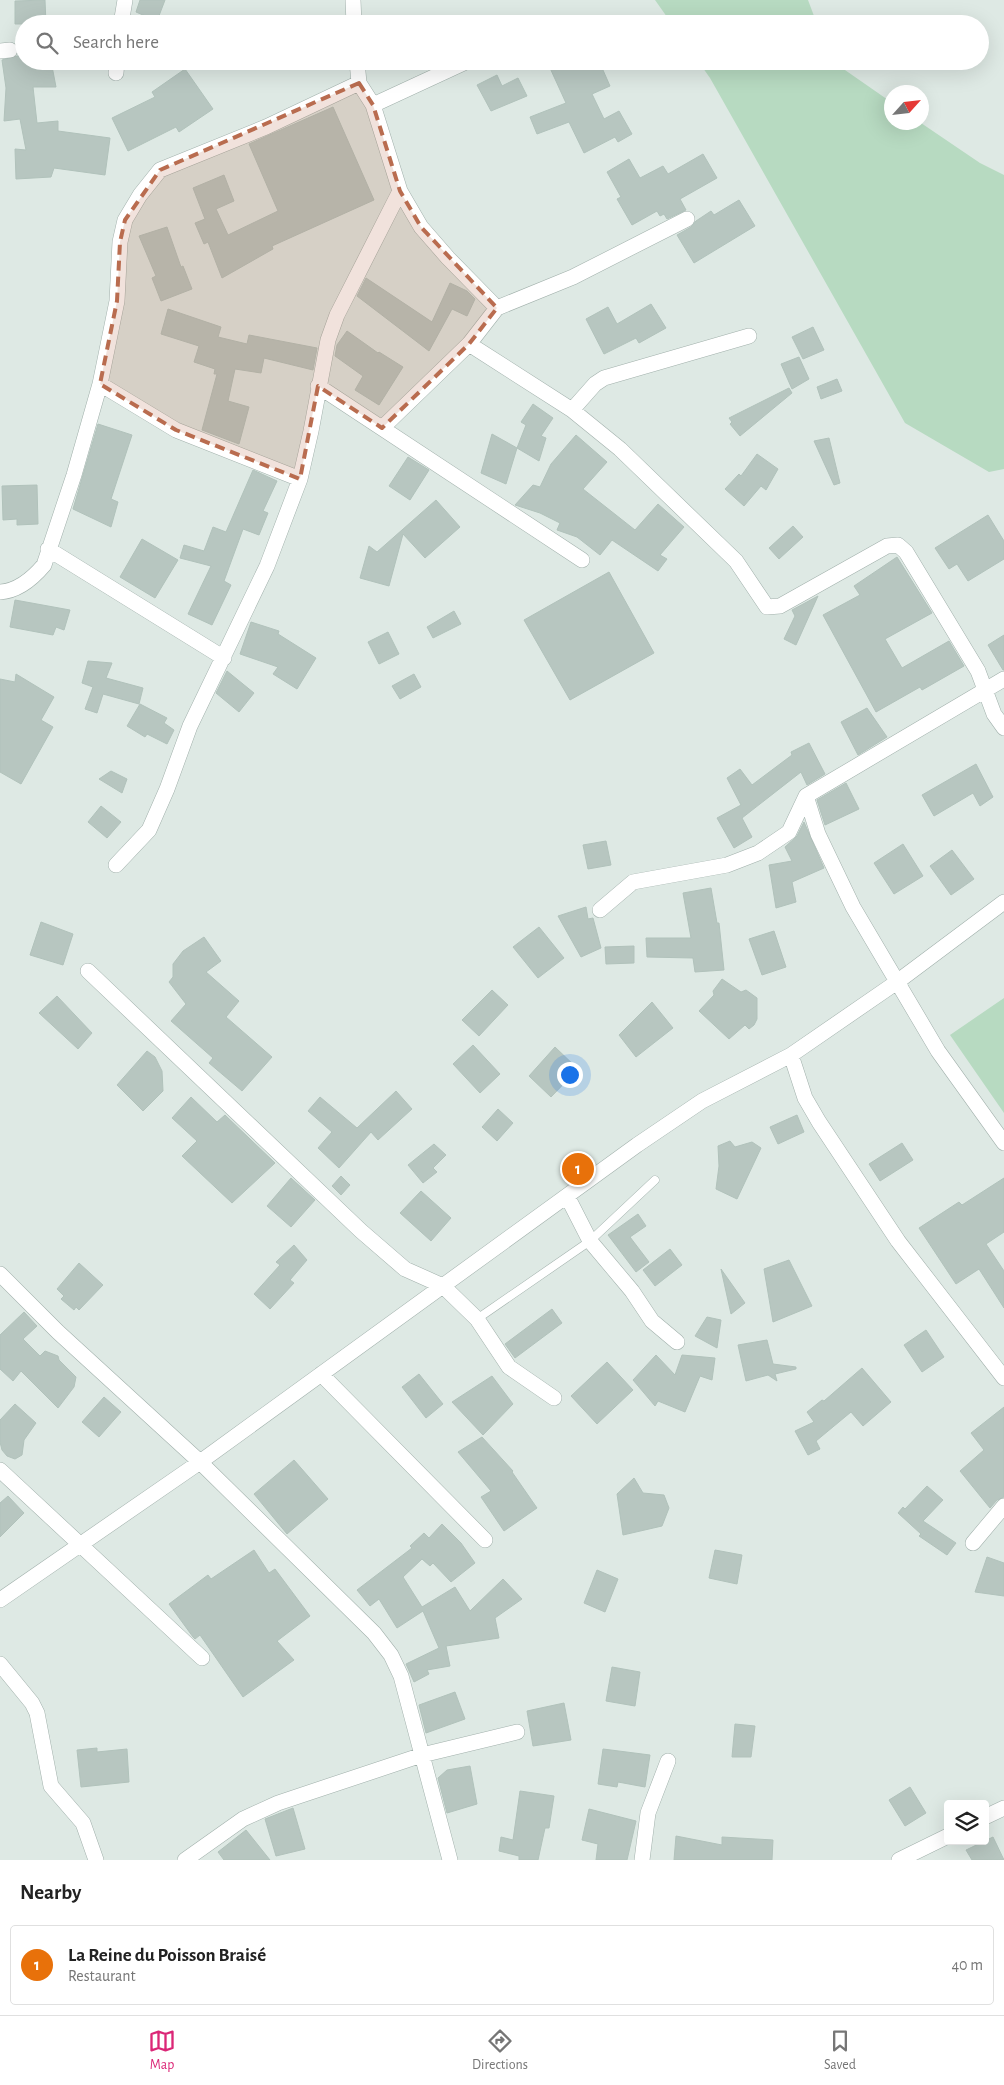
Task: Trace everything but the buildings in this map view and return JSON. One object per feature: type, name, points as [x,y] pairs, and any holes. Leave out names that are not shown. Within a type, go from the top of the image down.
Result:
[{"type":"street","points":[[122,15],[124,0]]},
{"type":"street","points":[[353,0],[354,15]]},
{"type":"street","points":[[358,70],[359,83],[373,105],[400,191],[421,227],[448,258],[498,308]]},
{"type":"street","points":[[373,105],[449,70]]},
{"type":"street","points":[[0,592],[11,591],[36,575],[44,565],[74,475],[100,384],[117,300],[120,242],[125,220],[140,195],[160,170],[266,127],[359,83]]},
{"type":"street","points":[[116,864],[148,830],[167,789],[190,726],[267,566],[300,478],[312,431],[318,386],[328,340],[337,315],[400,191]]},
{"type":"street","points":[[382,428],[468,344],[498,308],[573,277],[687,219]]},
{"type":"street","points":[[572,410],[595,384],[604,378],[749,336]]},
{"type":"street","points":[[468,344],[572,410],[620,449],[736,561],[767,607],[780,606],[887,546],[898,545],[906,552],[978,671],[994,714],[1004,728]]},
{"type":"street","points":[[100,384],[176,430],[300,478]]},
{"type":"street","points":[[318,386],[582,560]]},
{"type":"street","points":[[48,549],[224,658]]},
{"type":"street","points":[[600,910],[632,882],[727,865],[758,854],[789,832],[806,796],[1004,679]]},
{"type":"street","points":[[806,796],[818,834],[853,907],[938,1051],[1004,1143]]},
{"type":"street","points":[[0,1600],[200,1462],[566,1196],[702,1101],[791,1055],[898,982],[1004,902]]},
{"type":"street","points":[[88,971],[361,1231],[405,1269],[443,1286],[476,1319],[509,1367],[554,1398]]},
{"type":"street","points":[[791,1055],[805,1098],[819,1122],[898,1241],[1004,1378]]},
{"type":"street","points":[[566,1196],[590,1241],[632,1291],[652,1321],[677,1342]]},
{"type":"street","points":[[0,1274],[58,1332],[200,1462],[374,1633],[391,1655],[401,1676],[450,1860]]},
{"type":"street","points":[[321,1374],[485,1540]]},
{"type":"street","points":[[0,1470],[202,1658]]},
{"type":"street","points":[[973,1543],[1004,1506]]},
{"type":"street","points":[[0,1664],[32,1703],[37,1713],[51,1786],[83,1823],[96,1860]]},
{"type":"street","points":[[185,1860],[243,1819],[278,1802],[422,1755],[516,1732]]},
{"type":"street","points":[[642,1860],[648,1813],[668,1761]]},
{"type":"street","points":[[989,1815],[1004,1808]]},
{"type":"street","points":[[899,1860],[944,1838]]},
{"type":"lane","points":[[476,1319],[590,1241],[655,1180]]},
{"type":"highlighted area","points":[[359,83],[373,105],[400,191],[421,227],[497,308],[469,344],[382,428],[318,386],[300,479],[176,430],[100,384],[117,301],[120,242],[125,220],[160,170]]},
{"type":"green space","points":[[655,0],[808,0],[814,15],[666,15]]},
{"type":"green space","points":[[704,70],[845,70],[884,97],[884,130],[929,130],[929,128],[980,163],[1004,175],[1004,469],[989,472],[905,423]]},
{"type":"green space","points":[[1004,998],[1004,1113],[950,1035]]},
{"type":"place","name":"La Reine du Poisson Braisé","points":[[578,1169]]}]
